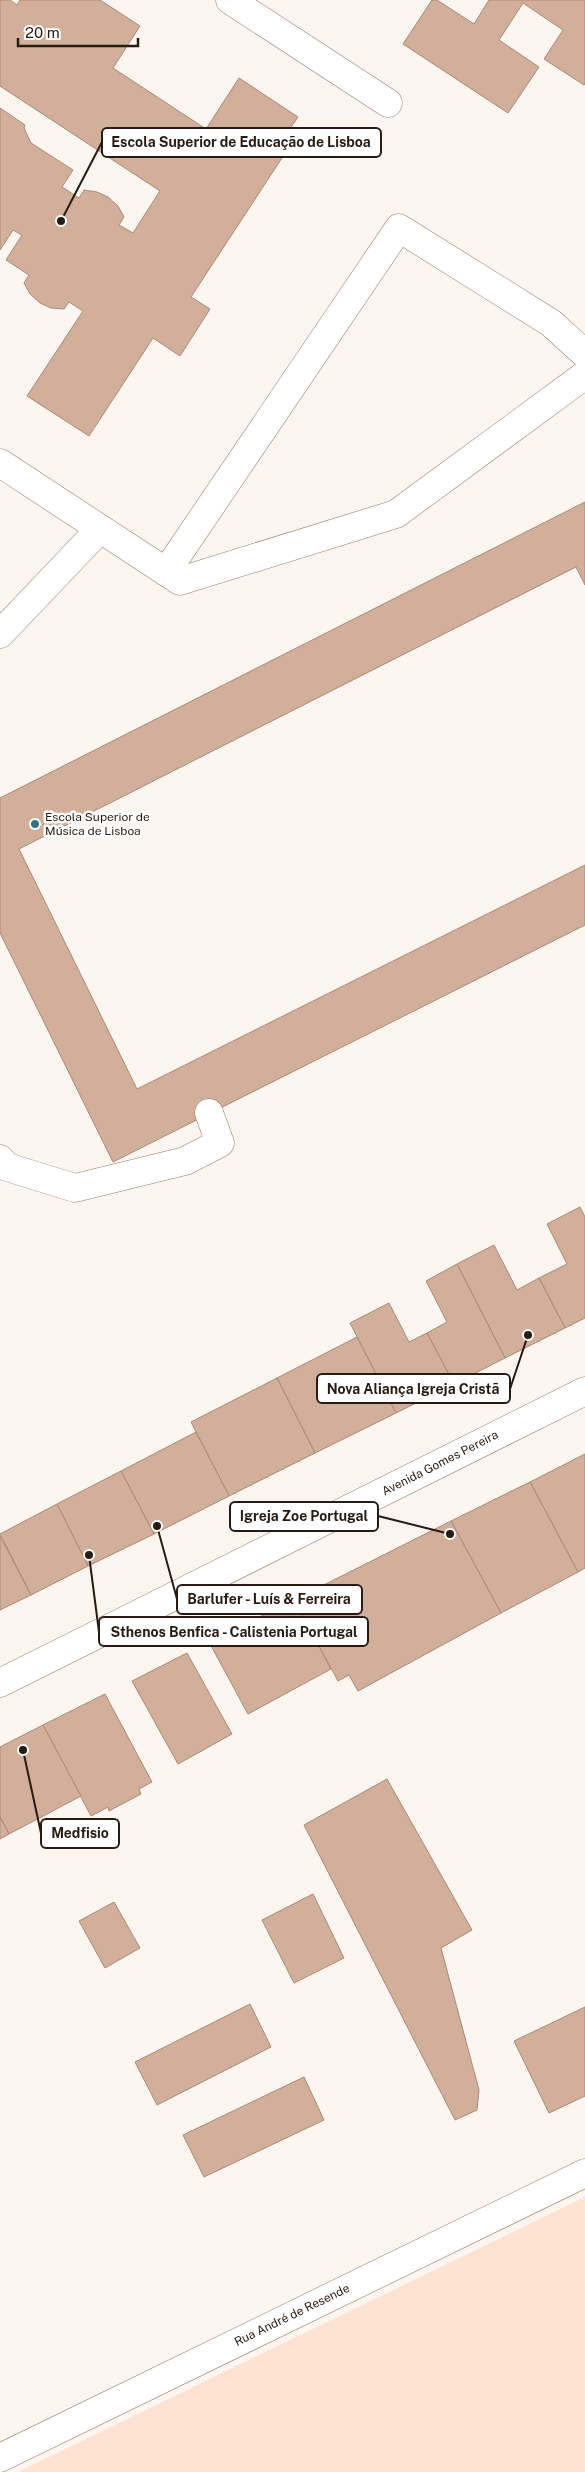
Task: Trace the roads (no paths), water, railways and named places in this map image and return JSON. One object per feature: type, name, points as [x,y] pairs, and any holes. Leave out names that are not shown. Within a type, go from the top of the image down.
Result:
[{"type":"street","points":[[230,0],[388,103]]},
{"type":"street","points":[[166,572],[399,228],[551,323],[585,354]]},
{"type":"street","points":[[0,463],[180,581],[396,514],[585,375]]},
{"type":"street","points":[[0,634],[100,529]]},
{"type":"street","points":[[0,1159],[7,1167],[75,1188],[185,1161],[220,1142],[209,1113]]},
{"type":"street","name":"Avenida Gomes Pereira","points":[[0,1683],[585,1391]]},
{"type":"street","name":"Rua André de Resende","points":[[0,2458],[585,2173]]},
{"type":"place","name":"Escola Superior de Educação de Lisboa","points":[[61,221]]},
{"type":"place","name":"Escola Superior de Música de Lisboa","points":[[35,824]]},
{"type":"place","name":"Nova Aliança Igreja Cristã","points":[[528,1335]]},
{"type":"place","name":"Barlufer - Luís & Ferreira","points":[[157,1526]]},
{"type":"place","name":"Igreja Zoe Portugal","points":[[450,1534]]},
{"type":"place","name":"Sthenos Benfica - Calistenia Portugal","points":[[89,1555]]},
{"type":"place","name":"Medfisio","points":[[23,1750]]}]
